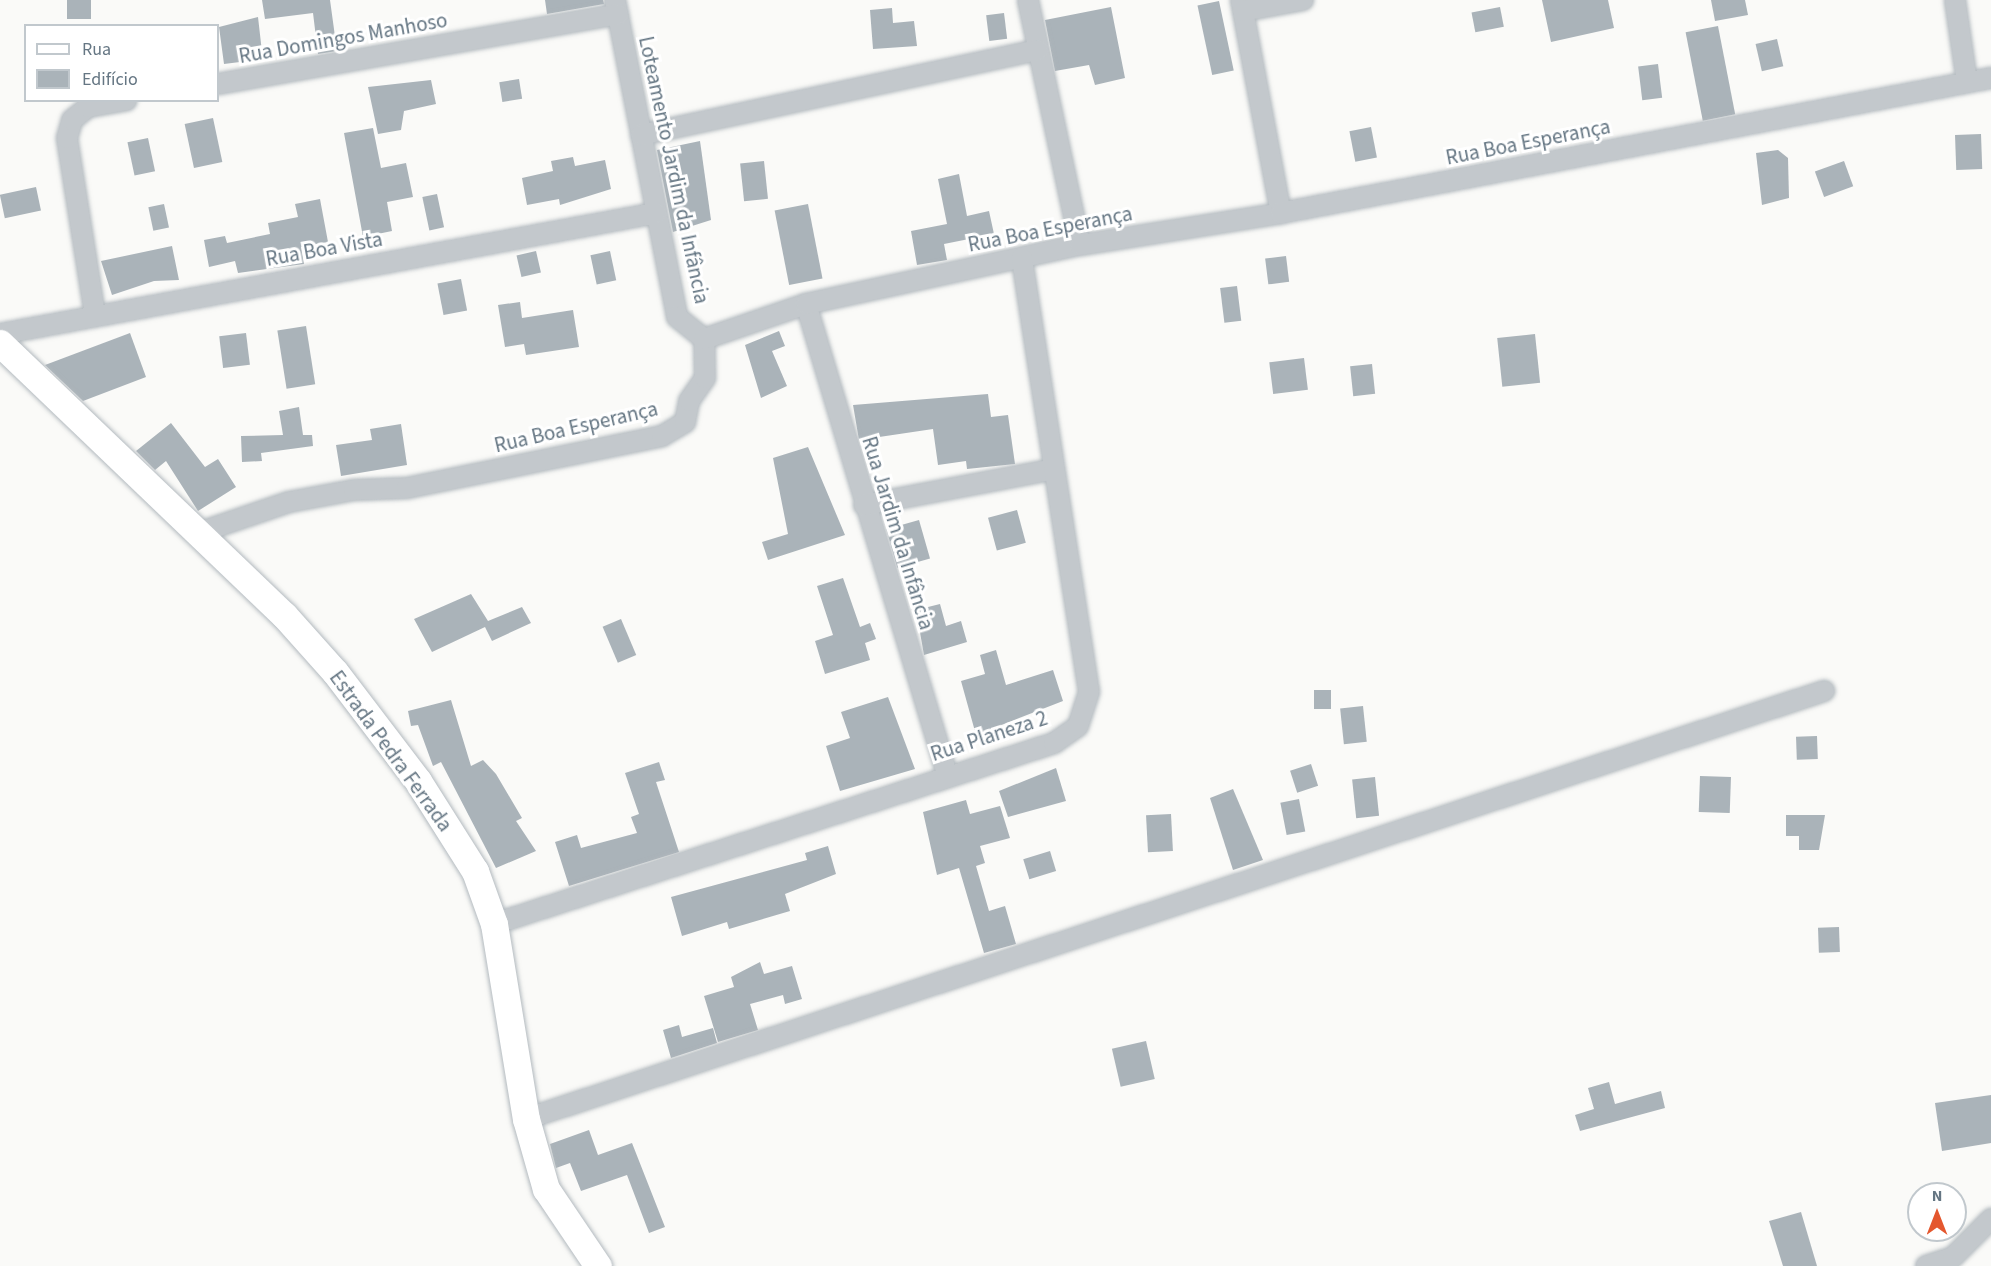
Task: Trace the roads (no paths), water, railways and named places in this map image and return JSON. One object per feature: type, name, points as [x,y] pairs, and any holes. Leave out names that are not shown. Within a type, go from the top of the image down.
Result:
[{"type":"street","points":[[1028,0],[1080,245]]},
{"type":"street","points":[[1281,213],[1242,6],[1302,0]]},
{"type":"street","points":[[1955,0],[1967,82]]},
{"type":"street","name":"Rua Domingos Manhoso","points":[[219,84],[617,7]]},
{"type":"street","name":"Loteamento Jardim da Infância","points":[[617,7],[677,317],[704,339]]},
{"type":"street","points":[[641,135],[1038,50]]},
{"type":"street","name":"Rua Boa Esperança","points":[[198,533],[290,502],[354,490],[407,488],[662,436],[685,422],[689,401],[705,378],[704,339],[806,304],[1080,245],[1281,213],[1991,78]]},
{"type":"street","points":[[95,315],[67,138],[72,120],[88,107],[115,102]]},
{"type":"street","name":"Rua Boa Vista","points":[[0,334],[656,213]]},
{"type":"street","name":"Rua Planeza 2","points":[[494,924],[947,775],[1054,743],[1078,726],[1086,711],[1089,692],[1022,258]]},
{"type":"street","name":"Rua Jardim da Infância","points":[[806,304],[864,505],[947,775]]},
{"type":"street","name":"Estrada Pedra Ferrada","points":[[0,344],[284,615],[342,681],[418,781],[475,871],[494,924],[526,1119],[546,1189],[598,1266]]},
{"type":"street","points":[[864,505],[1054,469]]},
{"type":"street","points":[[526,1119],[1824,691]]},
{"type":"street","points":[[1926,1266],[1953,1257],[1991,1219]]}]
